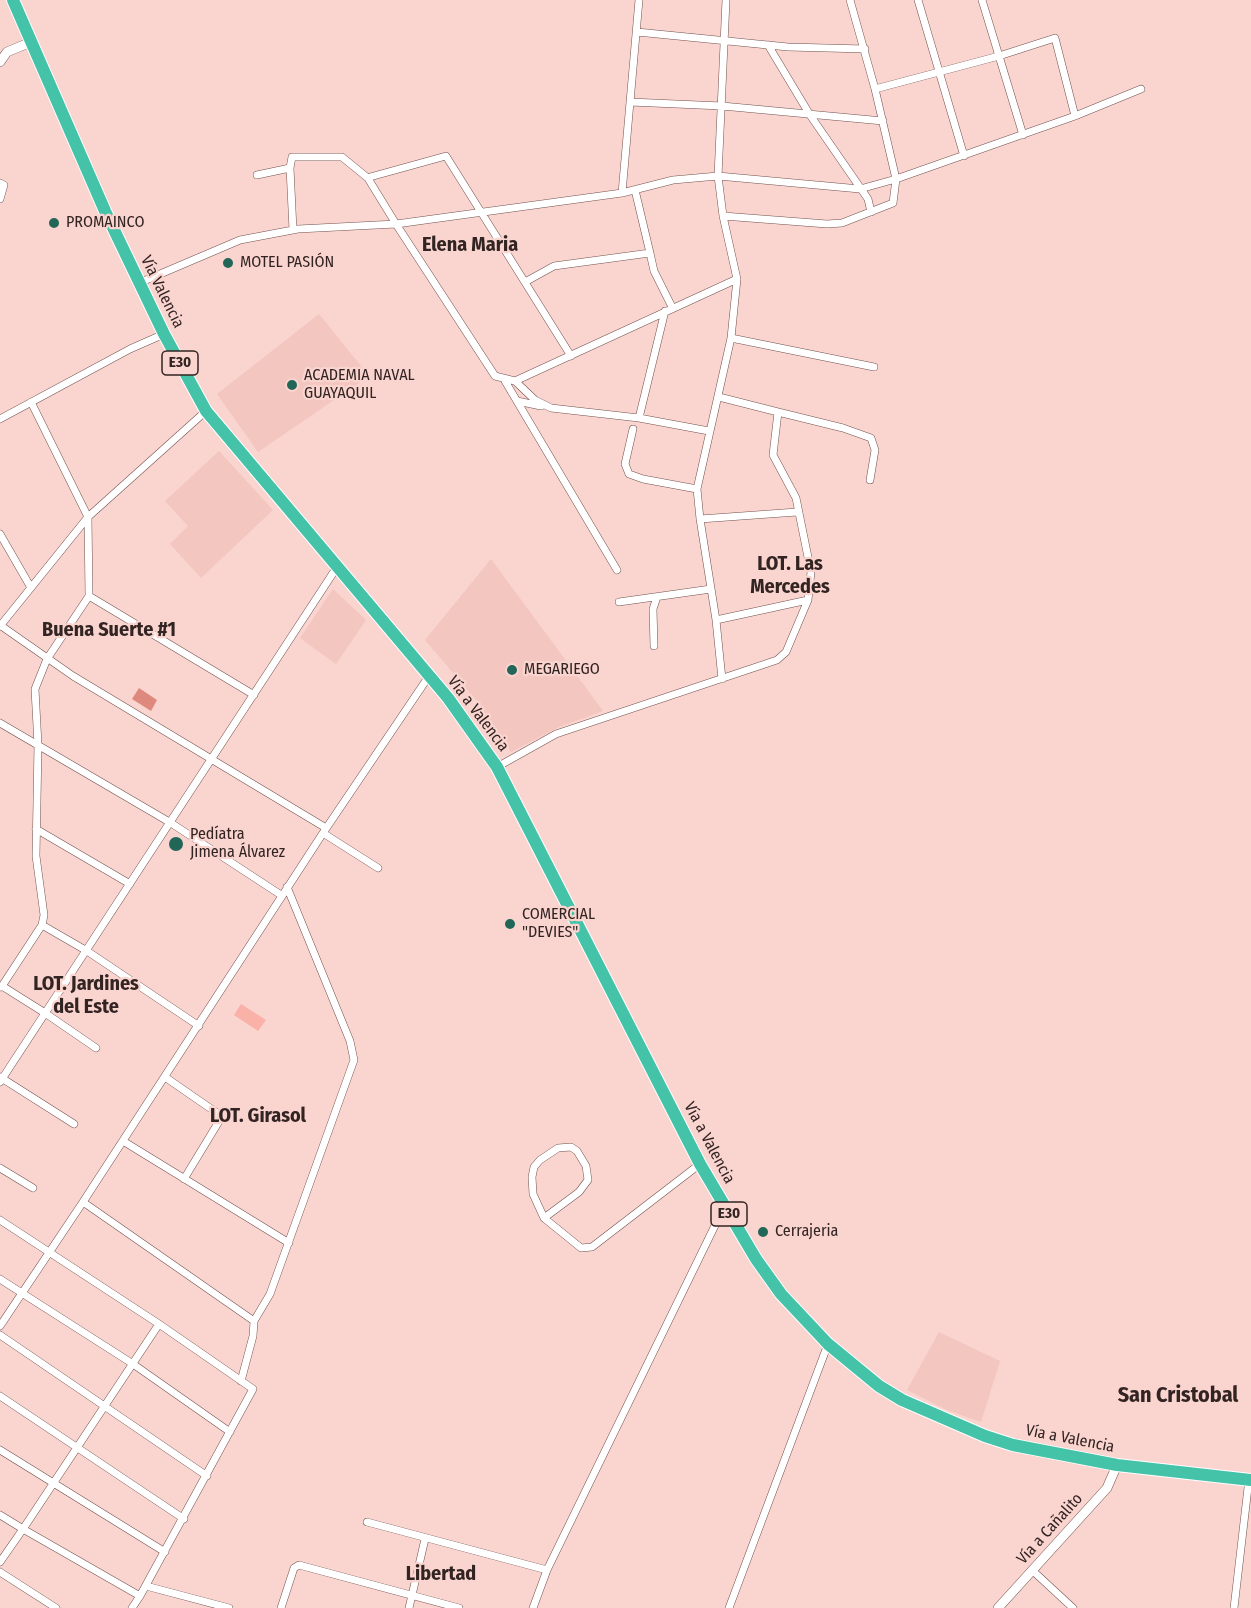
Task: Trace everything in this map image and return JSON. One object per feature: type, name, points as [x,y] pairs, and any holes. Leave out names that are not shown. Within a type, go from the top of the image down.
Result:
[{"type":"highway","name":"Vía Valencia","points":[[13,0],[139,283],[206,411],[429,676]]},
{"type":"highway","name":"Vía a Valencia","points":[[429,676],[497,767],[724,1207],[769,1277],[828,1344],[879,1386],[902,1400],[977,1433],[1013,1445],[1117,1465],[1250,1479]]},
{"type":"main road","points":[[0,62],[7,52],[31,42]]},
{"type":"main road","name":"Vía a Cañalito","points":[[998,1608],[1107,1488],[1117,1465]]},
{"type":"street","points":[[622,193],[639,0]]},
{"type":"street","points":[[722,679],[697,489],[731,338],[736,279],[723,216],[718,176],[726,0]]},
{"type":"street","points":[[723,216],[835,224],[893,203],[896,179],[865,49],[850,0]]},
{"type":"street","points":[[918,0],[964,156]]},
{"type":"street","points":[[982,0],[1023,135]]},
{"type":"street","points":[[637,32],[768,45],[865,49]]},
{"type":"street","points":[[875,89],[999,56],[1055,38],[1075,116]]},
{"type":"street","points":[[768,45],[810,115],[868,200],[871,212]]},
{"type":"street","points":[[139,283],[240,240],[293,230],[396,224],[479,210],[622,193],[673,180],[718,176],[860,189],[964,156],[1075,116],[1141,89]]},
{"type":"street","points":[[630,102],[722,106],[883,121]]},
{"type":"street","points":[[369,178],[444,155],[571,356]]},
{"type":"street","points":[[293,230],[290,168],[292,157],[342,157],[369,178],[396,224],[495,376],[505,381],[515,381],[736,279]]},
{"type":"street","points":[[256,175],[290,168]]},
{"type":"street","points":[[0,199],[2,184]]},
{"type":"street","points":[[635,190],[654,271],[669,309],[639,418]]},
{"type":"street","points":[[525,282],[554,266],[650,253]]},
{"type":"street","points":[[0,419],[164,334]]},
{"type":"street","points":[[731,338],[874,368]]},
{"type":"street","points":[[505,381],[617,570]]},
{"type":"street","points":[[515,381],[536,400],[551,408]]},
{"type":"street","points":[[719,397],[867,435],[875,450],[870,480]]},
{"type":"street","points":[[517,401],[551,408],[639,418],[709,431]]},
{"type":"street","points":[[31,402],[88,517],[89,596],[47,659],[35,688],[38,745],[36,856],[44,904],[42,925],[1,987],[45,1013],[96,1048]]},
{"type":"street","points":[[206,411],[88,517],[0,625],[47,659],[212,759],[324,830],[378,868]]},
{"type":"street","points":[[497,767],[556,734],[782,657],[796,632],[808,600],[811,563],[797,512],[796,498],[773,454],[778,412]]},
{"type":"street","points":[[633,429],[625,464],[629,474],[643,479],[697,489]]},
{"type":"street","points":[[700,519],[797,512]]},
{"type":"street","points":[[0,534],[30,586]]},
{"type":"street","points":[[74,1124],[1,1079],[337,567]]},
{"type":"street","points":[[619,602],[711,590]]},
{"type":"street","points":[[89,596],[254,695]]},
{"type":"street","points":[[654,646],[652,609],[657,597]]},
{"type":"street","points":[[716,620],[808,600]]},
{"type":"street","points":[[0,1326],[199,1026],[286,887],[429,676]]},
{"type":"street","points":[[0,723],[171,823],[281,895]]},
{"type":"street","points":[[36,829],[130,884]]},
{"type":"street","points":[[242,1381],[253,1336],[254,1321],[270,1294],[354,1060],[350,1041],[286,887]]},
{"type":"street","points":[[42,925],[87,951],[199,1026]]},
{"type":"street","points":[[165,1077],[220,1116],[219,1123],[184,1179]]},
{"type":"street","points":[[123,1141],[289,1243]]},
{"type":"street","points":[[544,1218],[586,1186],[588,1180],[586,1166],[577,1151],[571,1147],[558,1148],[534,1167],[531,1186],[544,1218],[581,1248],[592,1247],[700,1164]]},
{"type":"street","points":[[0,1168],[33,1188]]},
{"type":"street","points":[[83,1202],[254,1321]]},
{"type":"street","points":[[533,1608],[547,1570],[724,1207]]},
{"type":"street","points":[[0,1220],[159,1324],[253,1389],[184,1519],[132,1608]]},
{"type":"street","points":[[0,1280],[133,1364],[230,1432]]},
{"type":"street","points":[[0,1562],[159,1324]]},
{"type":"street","points":[[0,1335],[207,1476]]},
{"type":"street","points":[[729,1608],[828,1344]]},
{"type":"street","points":[[0,1396],[184,1519]]},
{"type":"street","points":[[0,1450],[165,1552]]},
{"type":"street","points":[[1234,1608],[1250,1479]]},
{"type":"street","points":[[0,1515],[140,1596]]},
{"type":"street","points":[[368,1522],[547,1570]]},
{"type":"street","points":[[409,1608],[425,1539]]},
{"type":"street","points":[[281,1608],[294,1568],[299,1565],[459,1608]]},
{"type":"street","points":[[1033,1570],[1073,1608]]},
{"type":"street","points":[[0,1572],[56,1608]]},
{"type":"street","points":[[146,1586],[229,1608]]},
{"type":"shaded area","name":"ACADEMIA NAVAL GUAYAQUIL","points":[[319,314],[369,376],[258,452],[217,394]]},
{"type":"shaded area","points":[[219,451],[273,510],[201,578],[170,544],[188,526],[165,501]]},
{"type":"shaded area","name":"MEGARIEGO","points":[[491,559],[603,711],[559,727],[511,752],[477,701],[425,640]]},
{"type":"shaded area","points":[[333,589],[366,620],[336,664],[300,638]]},
{"type":"shaded area","points":[[139,688],[157,700],[151,711],[132,699]]},
{"type":"shaded area","points":[[241,1004],[266,1020],[258,1031],[234,1015]]},
{"type":"shaded area","points":[[939,1332],[1000,1361],[981,1422],[947,1410],[907,1390]]},
{"type":"place","name":"PROMAINCO","points":[[54,223]]},
{"type":"place","name":"MOTEL PASIÓN","points":[[228,263]]},
{"type":"place","name":"ACADEMIA NAVAL GUAYAQUIL","points":[[292,385]]},
{"type":"place","name":"MEGARIEGO","points":[[512,670]]},
{"type":"place","name":"Pedíatra Jimena Álvarez","points":[[176,844]]},
{"type":"place","name":"COMERCIAL \"DEVIES\"","points":[[510,924]]},
{"type":"place","name":"Cerrajeria","points":[[763,1232]]},
{"type":"district","name":"Elena Maria","points":[[470,245]]},
{"type":"district","name":"LOT. Las Mercedes","points":[[790,576]]},
{"type":"district","name":"Buena Suerte #1","points":[[109,630]]},
{"type":"district","name":"LOT. Jardines del Este","points":[[86,996]]},
{"type":"district","name":"LOT. Girasol","points":[[258,1116]]},
{"type":"district","name":"San Cristobal","points":[[1178,1396]]},
{"type":"district","name":"Libertad","points":[[441,1574]]}]
